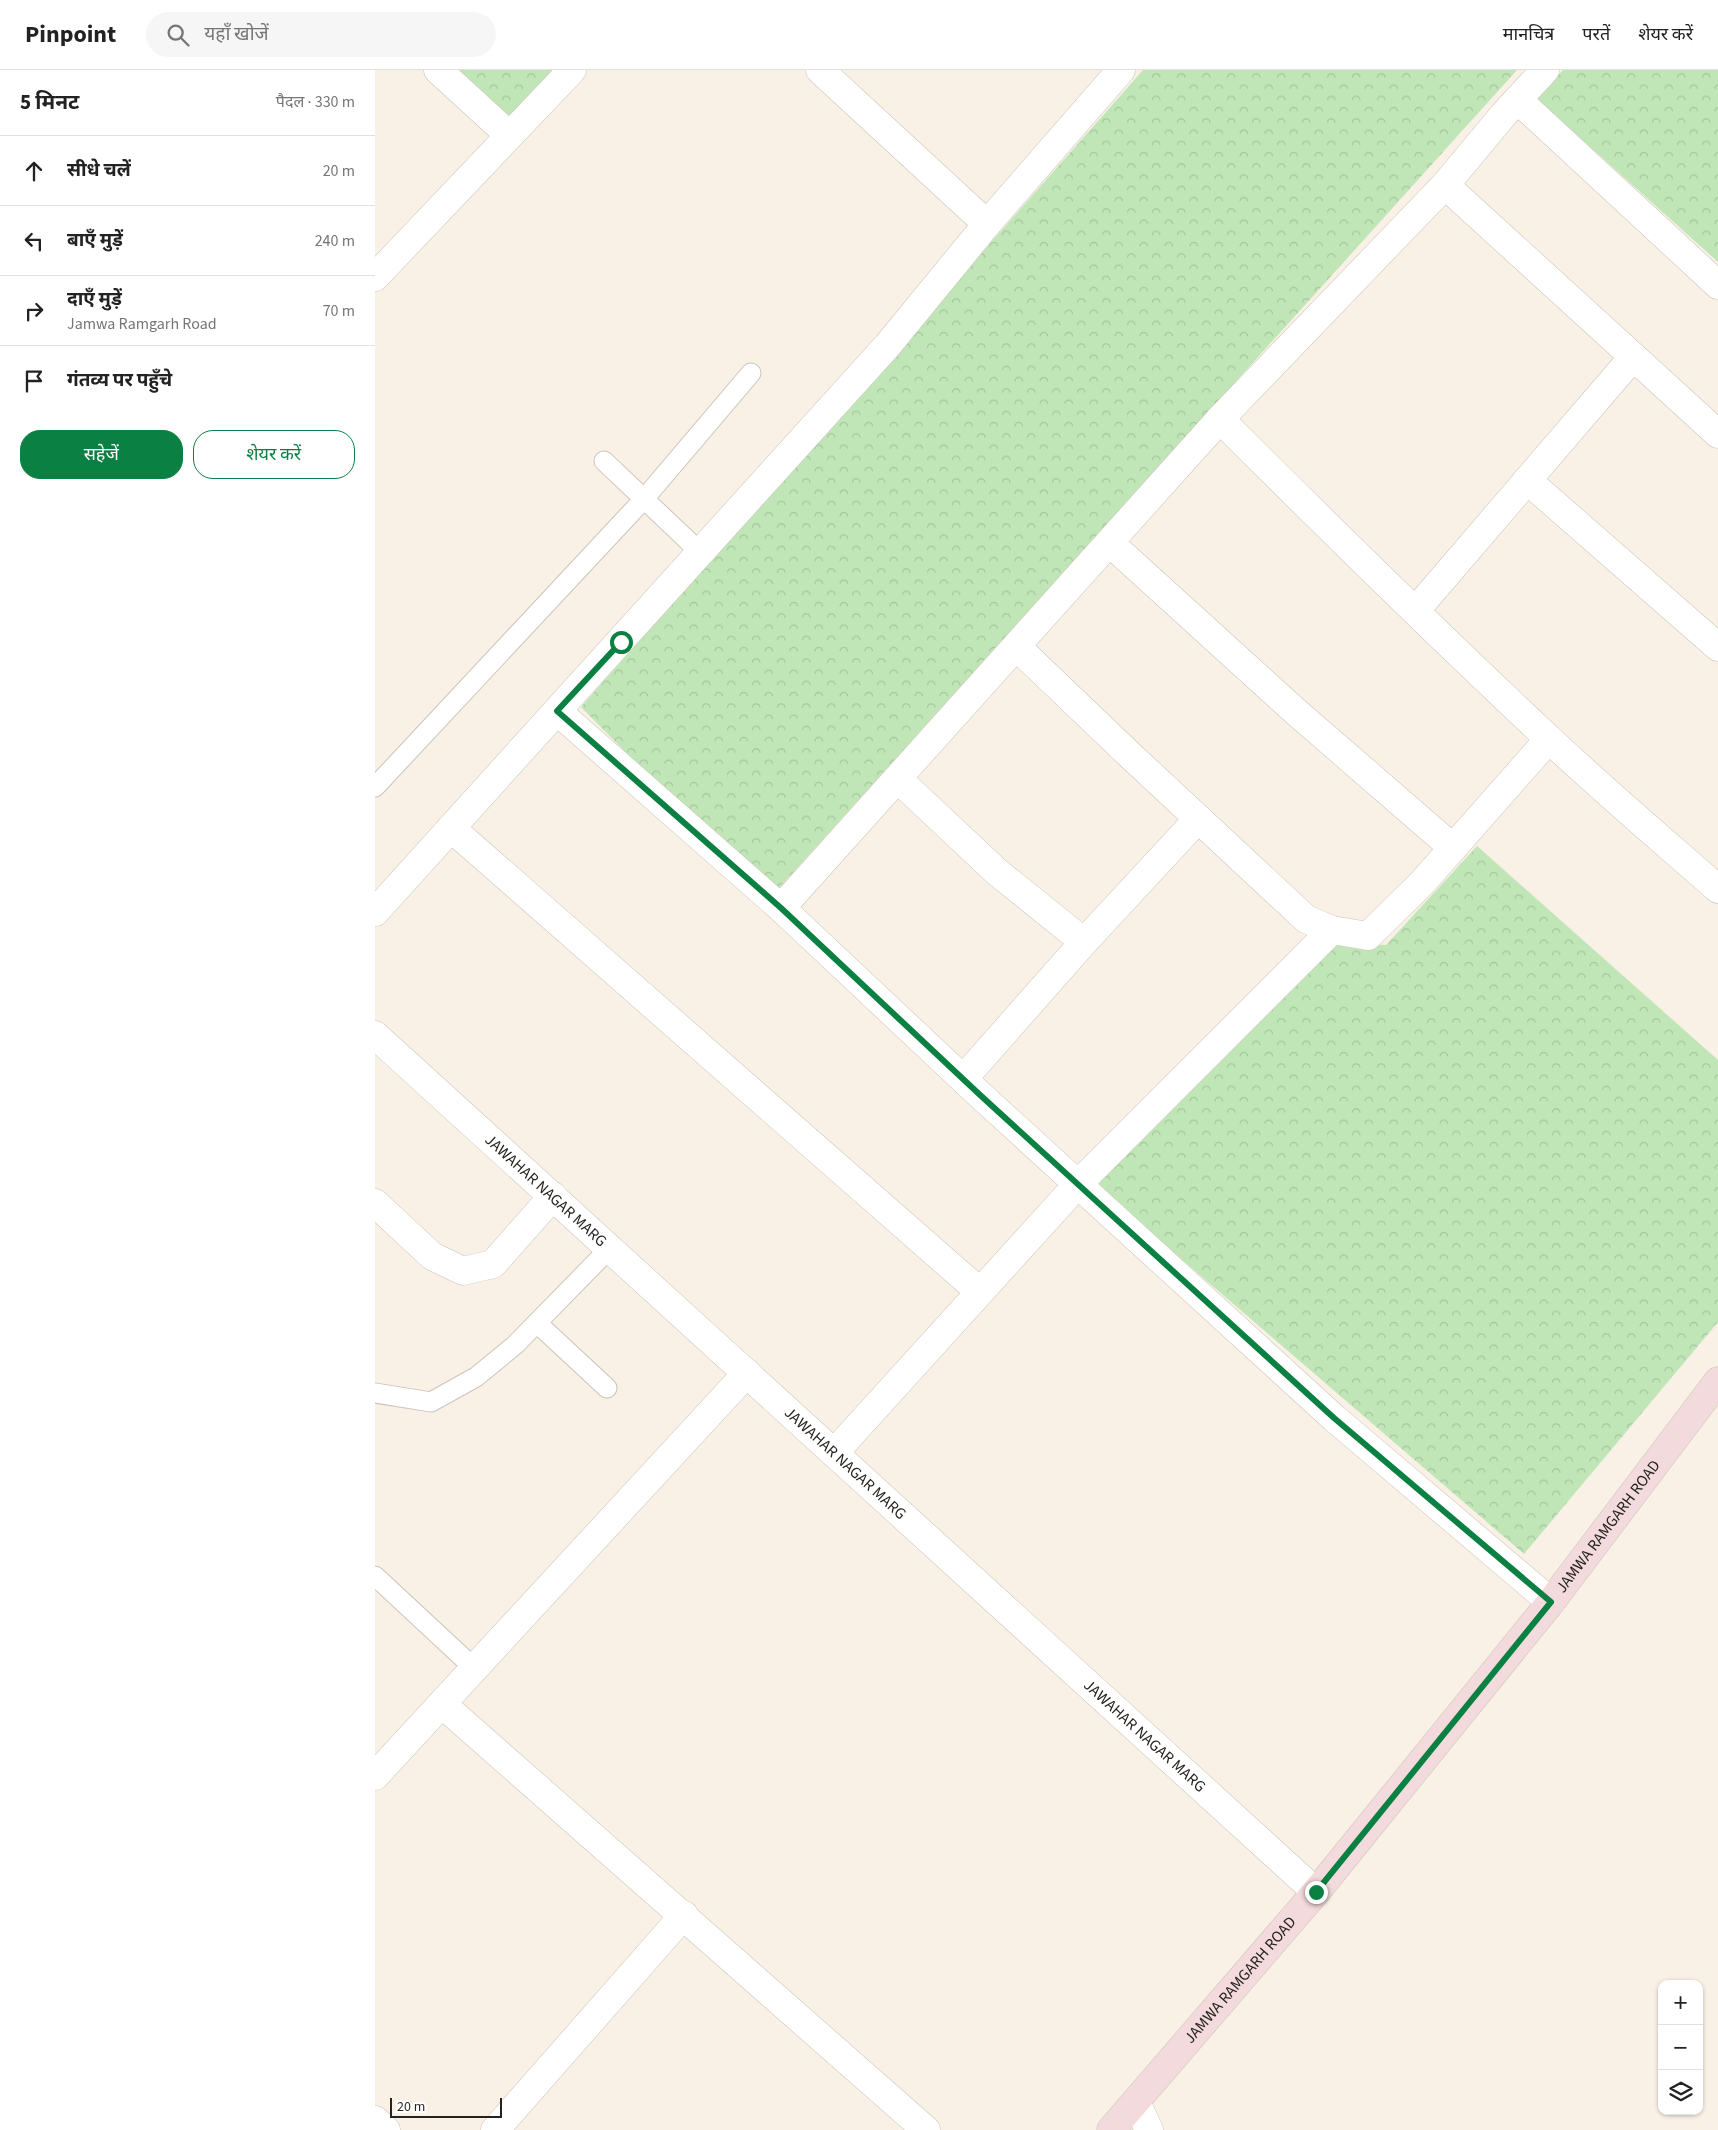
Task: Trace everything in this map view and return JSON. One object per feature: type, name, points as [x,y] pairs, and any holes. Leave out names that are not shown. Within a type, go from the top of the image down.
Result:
[{"type":"main road","name":"JAMWA RAMGARH ROAD","points":[[1111,2130],[1316,1892],[1551,1602],[1718,1381]]},
{"type":"street","points":[[438,70],[509,135]]},
{"type":"street","points":[[375,277],[571,70]]},
{"type":"street","points":[[820,70],[987,224]]},
{"type":"street","points":[[375,912],[887,346],[987,224],[1121,70]]},
{"type":"street","points":[[781,908],[1220,419],[1445,185],[1545,70]]},
{"type":"street","points":[[1518,100],[1718,285]]},
{"type":"street","points":[[1445,185],[1718,434]]},
{"type":"street","points":[[1415,610],[1633,357]]},
{"type":"street","points":[[1220,419],[1359,559],[1549,739],[1718,889]]},
{"type":"street","points":[[1527,480],[1718,647]]},
{"type":"street","points":[[1110,543],[1295,711],[1453,848]]},
{"type":"street","points":[[1017,647],[1198,820],[1306,919],[1332,930],[1368,936],[1422,883],[1549,739]]},
{"type":"street","points":[[557,711],[781,908],[963,1078],[1334,1418],[1551,1602]]},
{"type":"street","points":[[897,779],[997,872],[1084,942]]},
{"type":"street","points":[[963,1078],[1084,942],[1198,820]]},
{"type":"street","points":[[451,828],[980,1292]]},
{"type":"street","points":[[834,1454],[1078,1184],[1332,930]]},
{"type":"street","name":"JAWAHAR NAGAR MARG","points":[[375,1035],[1316,1892]]},
{"type":"street","points":[[375,1203],[432,1256],[463,1271],[493,1264],[553,1196]]},
{"type":"street","points":[[375,1776],[747,1373]]},
{"type":"street","points":[[442,1704],[684,1915],[926,2130]]},
{"type":"street","points":[[495,2130],[684,1915]]},
{"type":"street","points":[[1136,2102],[1149,2130]]},
{"type":"street","points":[[375,2120],[386,2130]]},
{"type":"lane","points":[[375,787],[644,499],[751,373]]},
{"type":"lane","points":[[604,461],[701,553]]},
{"type":"lane","points":[[375,1393],[431,1402],[475,1377],[515,1345],[610,1248]]},
{"type":"lane","points":[[537,1323],[607,1388]]},
{"type":"lane","points":[[375,1576],[474,1668]]},
{"type":"green space","points":[[442,70],[554,70],[509,135]]},
{"type":"green space","points":[[1143,70],[1517,70],[770,898],[581,707]]},
{"type":"green space","points":[[1563,70],[1718,70],[1718,262],[1537,99]]},
{"type":"green space","points":[[1477,846],[1718,1060],[1718,1322],[1524,1554],[1094,1184],[1337,943],[1386,945]]},
{"type":"route","points":[[621,642],[557,711],[781,908],[979,1094],[1334,1418],[1551,1602],[1316,1892]]}]
